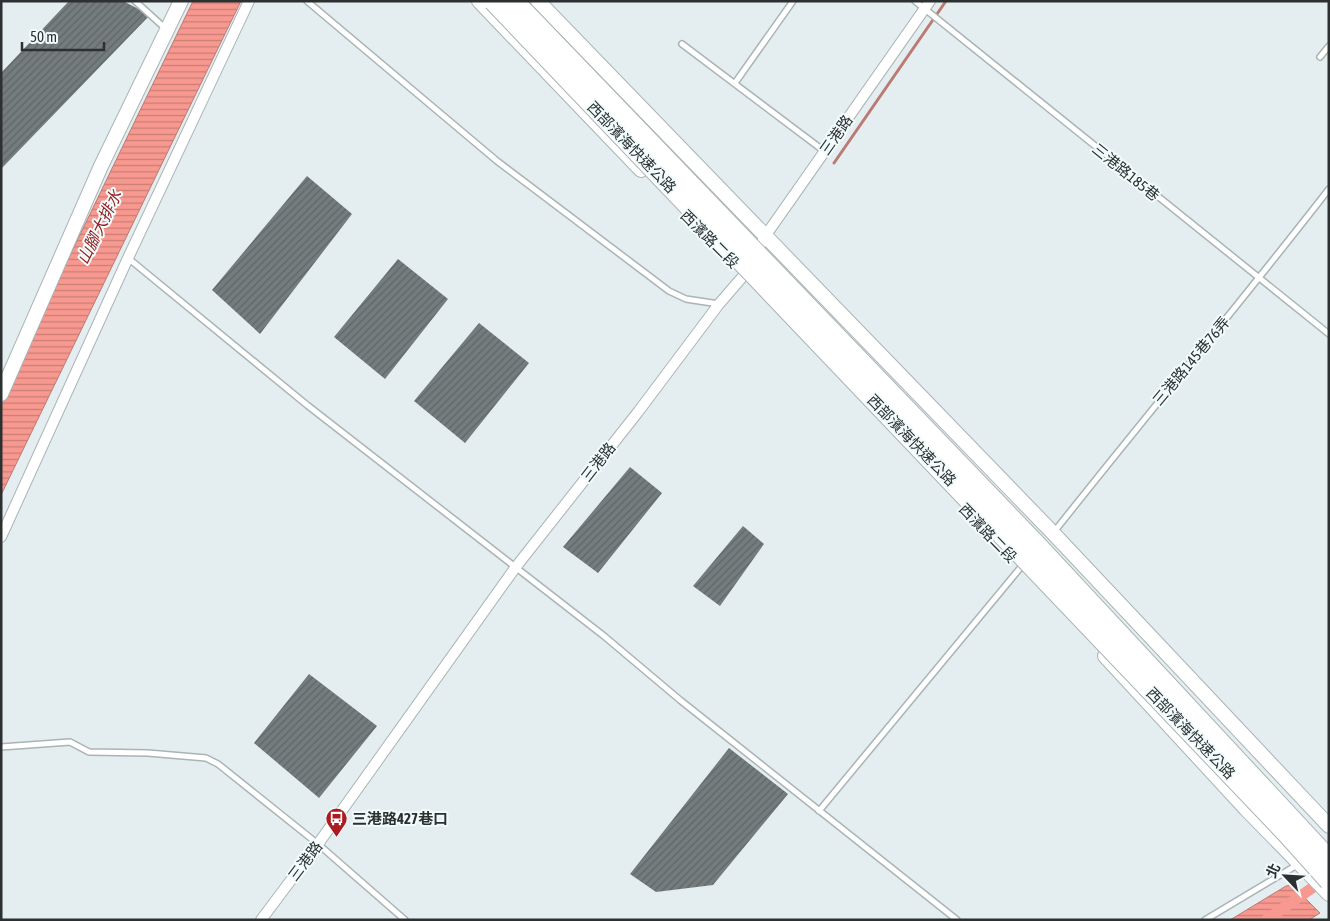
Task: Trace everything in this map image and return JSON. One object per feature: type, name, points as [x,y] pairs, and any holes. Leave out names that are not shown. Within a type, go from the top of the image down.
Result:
[{"type":"highway","name":"西部濱海快速公路","points":[[493,1],[1266,812],[1329,881]]},
{"type":"highway","name":"西部濱海快速公路","points":[[514,1],[1038,545],[1329,859]]},
{"type":"street","points":[[2,389],[101,166],[181,1]]},
{"type":"street","points":[[1,537],[128,258],[249,1]]},
{"type":"street","name":"西濱路二段","points":[[479,1],[563,90],[745,274],[845,383],[1298,864],[1329,894]]},
{"type":"street","points":[[538,1],[1053,533],[1329,826]]},
{"type":"street","name":"三港路","points":[[261,920],[318,844],[514,568],[638,412],[719,304],[745,274],[766,235],[927,5]]},
{"type":"street","points":[[1020,567],[1053,533]]},
{"type":"lane","points":[[135,1],[167,29]]},
{"type":"lane","points":[[307,1],[497,161],[669,290],[686,299],[719,304]]},
{"type":"lane","points":[[735,82],[793,1]]},
{"type":"lane","name":"三港路185巷","points":[[915,1],[927,5],[1329,334]]},
{"type":"lane","points":[[682,44],[735,82],[824,151]]},
{"type":"lane","points":[[1320,57],[1329,46]]},
{"type":"lane","name":"三港路145巷76弄","points":[[1053,533],[1158,400],[1260,278],[1329,189]]},
{"type":"lane","points":[[128,258],[307,404],[514,568],[604,636],[957,920]]},
{"type":"lane","points":[[820,811],[1020,567]]},
{"type":"lane","points":[[1,747],[70,742],[89,752],[148,752],[206,758],[218,764],[318,844],[405,920]]},
{"type":"lane","points":[[1205,920],[1298,864],[1329,842]]},
{"type":"water","name":"山腳大排水","points":[[193,1],[241,1],[1,495],[1,398]]},
{"type":"water","points":[[1292,885],[1320,913],[1309,920],[1230,920],[1286,886]]},
{"type":"building","points":[[69,1],[123,1],[150,15],[1,169],[1,73]]},
{"type":"building","points":[[307,176],[352,214],[260,334],[212,290]]},
{"type":"building","points":[[398,259],[448,299],[385,379],[334,337]]},
{"type":"building","points":[[479,323],[529,363],[465,443],[414,401]]},
{"type":"building","points":[[630,467],[662,493],[598,573],[563,547]]},
{"type":"building","points":[[743,526],[764,544],[720,606],[693,586]]},
{"type":"building","points":[[309,674],[377,726],[319,798],[254,743]]},
{"type":"building","points":[[729,748],[788,794],[713,885],[656,892],[630,874]]},
{"type":"waterway","points":[[834,163],[946,1]]},
{"type":"waterway","points":[[1266,920],[1325,879]]},
{"type":"place","name":"三港路427巷口","points":[[336,837]]}]
